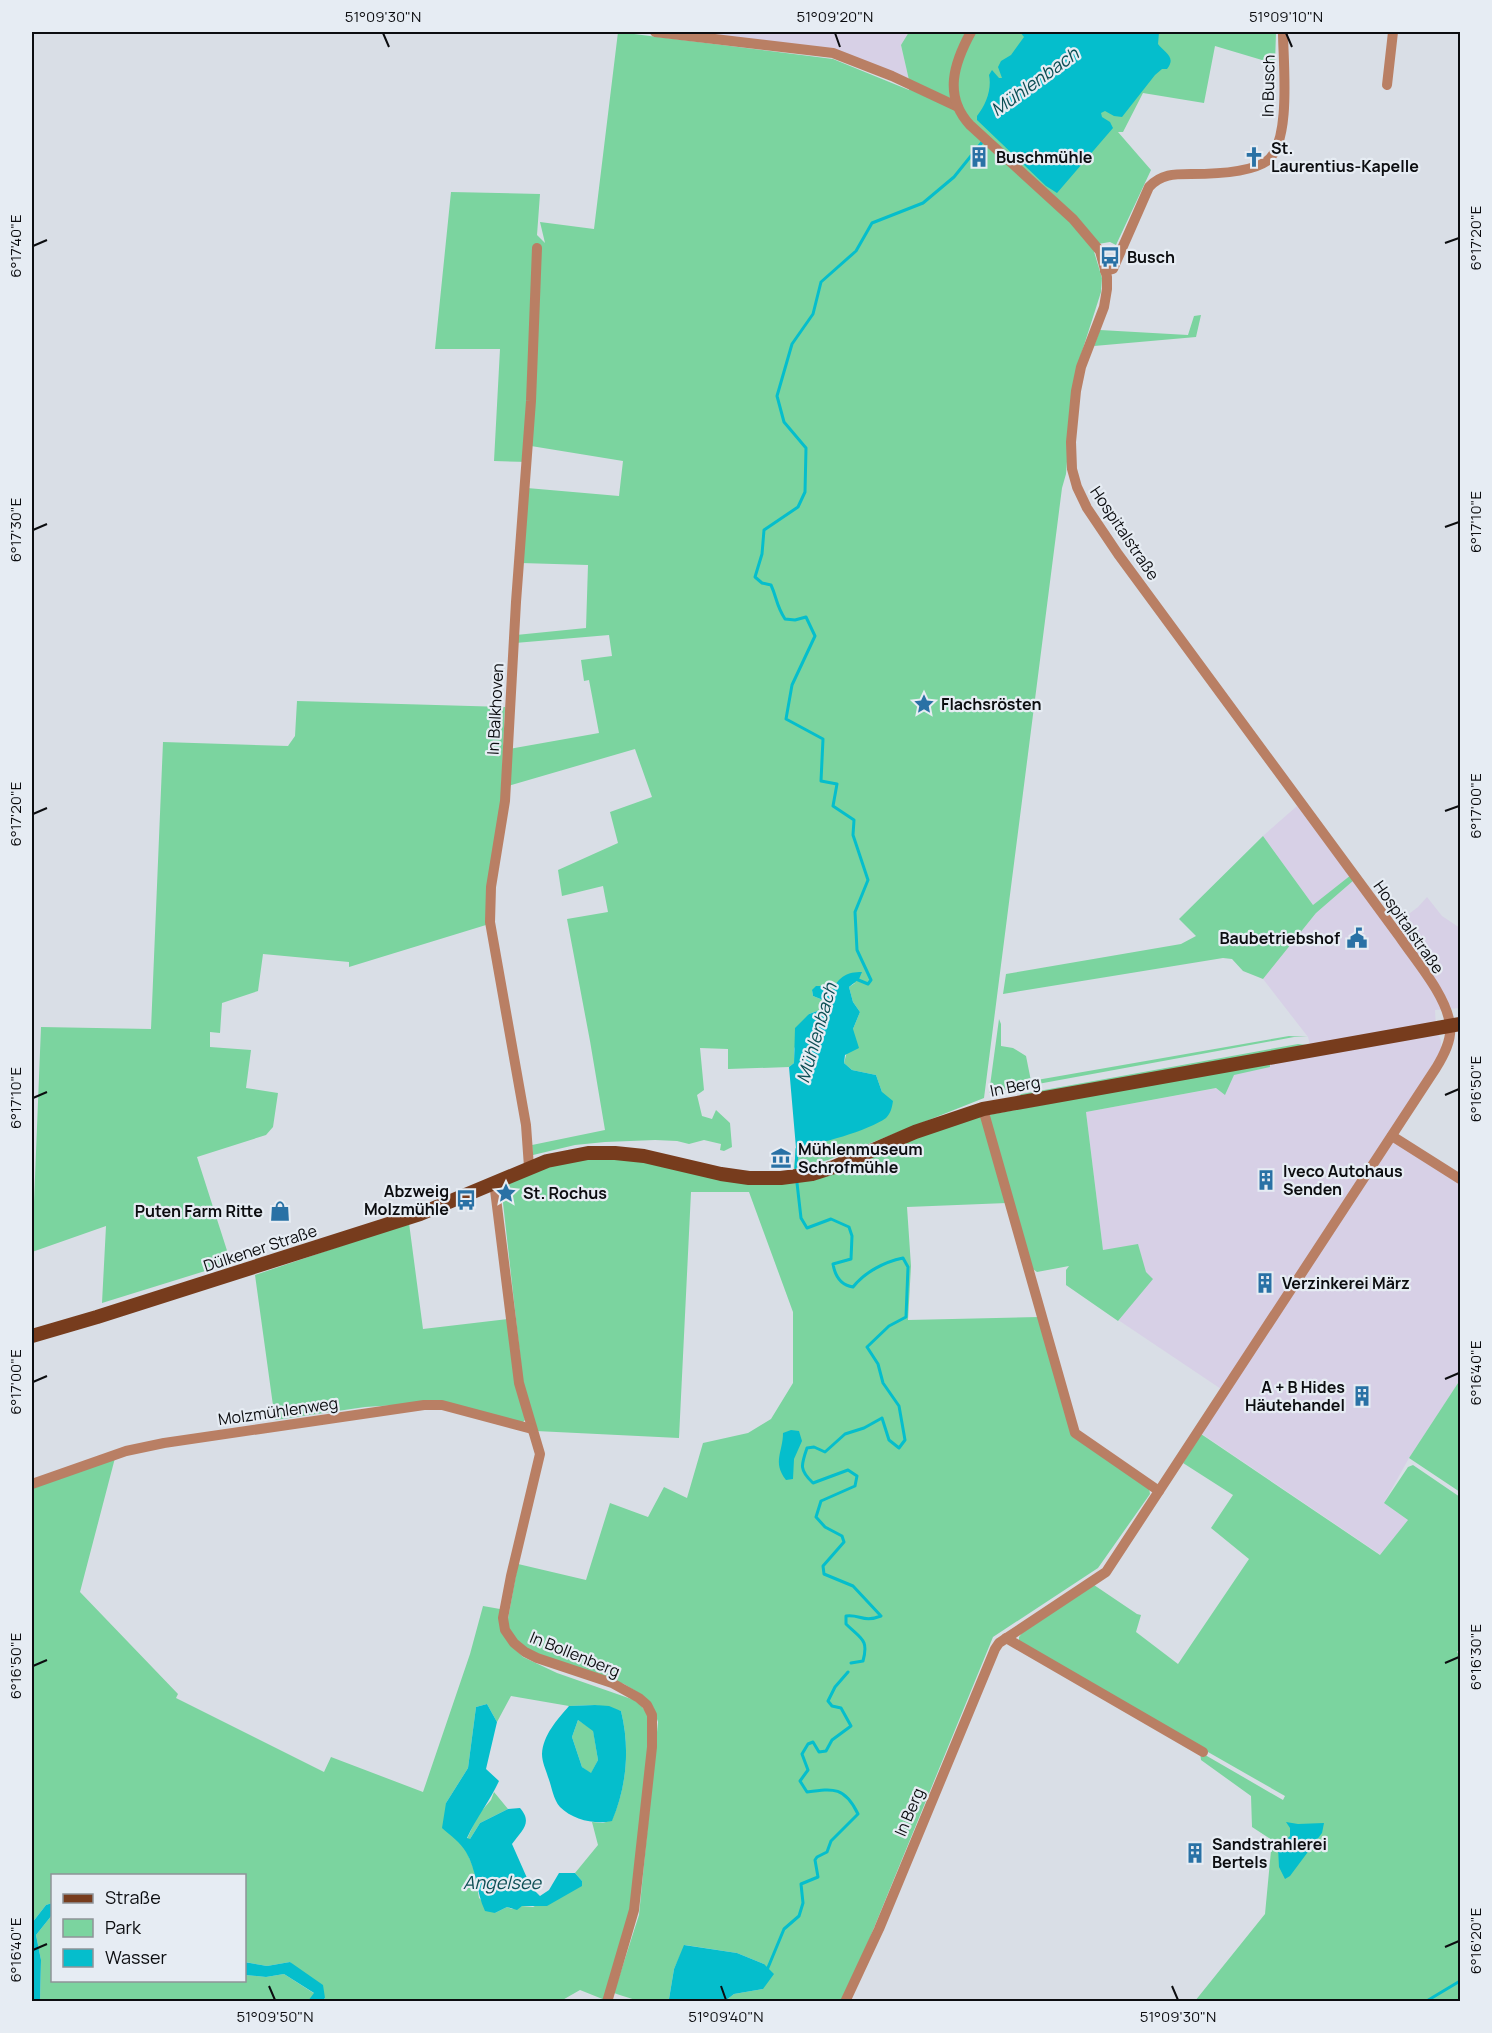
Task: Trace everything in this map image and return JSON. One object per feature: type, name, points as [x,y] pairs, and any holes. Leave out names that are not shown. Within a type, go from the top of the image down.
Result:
[{"type":"main road","name":"In Berg","points":[[983,1109],[1456,1025]]},
{"type":"main road","name":"Dülkener Straße","points":[[32,1336],[420,1214],[529,1167],[568,1156],[606,1153],[644,1156],[721,1174],[750,1178],[781,1178],[812,1174],[834,1167],[915,1132],[983,1109]]},
{"type":"street","points":[[655,32],[833,53],[892,76],[958,108]]},
{"type":"street","points":[[958,108],[953,91],[954,71],[971,32]]},
{"type":"street","name":"In Busch","points":[[1105,271],[1113,269],[1149,187],[1156,179],[1171,174],[1218,174],[1252,167],[1269,160],[1275,153],[1281,135],[1284,110],[1283,32]]},
{"type":"street","points":[[1387,85],[1393,32]]},
{"type":"street","name":"Hospitalstraße","points":[[958,108],[970,125],[1073,219],[1100,251],[1107,289],[1104,307],[1081,367],[1073,418],[1072,469],[1082,499],[1118,554],[1399,936],[1456,1025]]},
{"type":"street","name":"In Balkhoven","points":[[529,1167],[526,1125],[490,922],[491,888],[504,801],[517,579],[531,401],[537,248]]},
{"type":"street","points":[[1100,251],[1122,249]]},
{"type":"street","name":"In Berg","points":[[845,2001],[879,1929],[995,1649],[1006,1638],[1106,1572],[1447,1051],[1456,1025]]},
{"type":"street","name":"In Berg","points":[[983,1109],[1075,1434],[1159,1491]]},
{"type":"street","points":[[1392,1136],[1461,1179]]},
{"type":"street","name":"In Bollenberg","points":[[495,1182],[519,1383],[540,1454],[511,1576],[503,1618],[505,1629],[514,1643],[525,1652],[612,1683],[639,1698],[650,1709],[652,1715],[652,1747],[634,1910],[607,2001]]},
{"type":"street","name":"Molzmühlenweg","points":[[32,1484],[126,1451],[164,1443],[424,1405],[442,1405],[532,1429]]},
{"type":"street","points":[[1006,1638],[1203,1752]]},
{"type":"shaded area","points":[[684,32],[909,32],[901,45],[909,80],[836,50]]},
{"type":"shaded area","points":[[1297,806],[1389,929],[1418,907],[1427,897],[1442,916],[1460,928],[1460,1008],[1435,1010],[1441,1050],[1389,1135],[1460,1183],[1460,1380],[1409,1458],[1384,1503],[1408,1520],[1381,1555],[1202,1434],[1227,1393],[1066,1285],[1066,1270],[1103,1250],[1086,1112],[1228,1086],[1237,1068],[1313,1056],[1308,1037],[1263,979],[1316,913],[1313,905],[1263,836]]},
{"type":"green space","points":[[618,32],[833,59],[909,90],[901,45],[909,32],[1276,32],[1275,64],[1215,46],[1204,103],[1143,93],[1123,132],[1118,132],[1151,170],[1116,245],[1110,242],[1092,245],[1102,278],[1101,292],[1079,361],[1072,399],[1066,474],[1062,488],[984,1098],[828,1160],[794,1169],[796,1148],[864,1128],[882,1092],[876,1075],[852,1070],[844,1063],[860,1012],[853,1002],[849,987],[855,983],[827,991],[812,990],[813,996],[823,1000],[824,1006],[809,1014],[794,1049],[794,1063],[789,1067],[728,1069],[728,1049],[700,1048],[704,1090],[697,1095],[702,1116],[712,1119],[716,1110],[730,1123],[732,1147],[724,1151],[720,1150],[721,1144],[704,1140],[689,1144],[655,1140],[605,1142],[575,1145],[533,1155],[532,1145],[605,1130],[567,919],[608,912],[603,886],[562,896],[558,870],[618,843],[610,812],[652,797],[635,749],[508,786],[509,749],[599,733],[589,680],[584,681],[581,660],[612,656],[609,635],[515,643],[516,635],[586,628],[588,565],[521,563],[527,488],[619,496],[623,461],[531,446],[529,462],[494,461],[500,349],[435,349],[451,192],[540,194],[537,235],[545,243],[540,222],[594,229]]},
{"type":"green space","points":[[1201,315],[1196,337],[1094,346],[1100,330],[1188,335],[1194,316]]},
{"type":"green space","points":[[297,701],[505,707],[501,798],[486,925],[349,967],[349,962],[263,954],[258,991],[222,1003],[220,1033],[210,1032],[210,1047],[251,1050],[246,1088],[278,1093],[273,1127],[266,1135],[197,1157],[231,1263],[102,1303],[106,1226],[32,1252],[41,1027],[151,1029],[163,742],[288,746],[295,736]]},
{"type":"green space","points":[[1263,836],[1313,905],[1351,875],[1354,880],[1316,913],[1263,979],[1243,971],[1232,959],[1223,958],[1003,994],[1006,974],[1181,944],[1196,936],[1179,919]]},
{"type":"green space","points":[[999,1019],[1001,1046],[1013,1048],[1026,1056],[1031,1081],[1289,1036],[1308,1037],[1294,1037],[989,1093]]},
{"type":"green space","points":[[1298,1044],[1307,1045],[1018,1098],[1021,1094]]},
{"type":"green space","points":[[1270,1063],[1270,1067],[1234,1075],[1225,1095],[1216,1088],[1086,1112],[1103,1250],[1138,1244],[1146,1272],[1153,1279],[1118,1321],[1066,1285],[1066,1270],[1069,1266],[1037,1272],[1030,1267],[988,1115]]},
{"type":"green space","points":[[972,1116],[982,1117],[1007,1203],[907,1207],[911,1266],[908,1320],[1039,1317],[1071,1434],[1149,1487],[1150,1494],[1098,1568],[993,1637],[844,2001],[725,2001],[734,1994],[763,1989],[764,1964],[737,1953],[685,1945],[674,1969],[669,1999],[657,2003],[614,1993],[639,1915],[658,1722],[653,1707],[642,1695],[624,1684],[527,1650],[512,1636],[507,1624],[518,1564],[586,1580],[610,1503],[648,1517],[664,1487],[687,1498],[703,1443],[748,1433],[771,1419],[793,1383],[793,1312],[749,1192],[691,1192],[679,1438],[536,1431],[523,1382],[502,1194],[503,1186],[511,1178],[578,1158],[618,1158],[779,1184]]},
{"type":"green space","points":[[409,1223],[423,1329],[508,1319],[525,1420],[521,1424],[443,1402],[365,1407],[275,1420],[255,1275]]},
{"type":"green space","points":[[1460,1380],[1460,1492],[1409,1458]]},
{"type":"green space","points":[[1201,1434],[1380,1555],[1408,1520],[1384,1503],[1408,1467],[1413,1465],[1460,1497],[1460,1648],[1457,1652],[1460,1656],[1460,2001],[1195,2001],[1265,1914],[1272,1840],[1252,1827],[1251,1796],[1201,1760],[1200,1752],[1283,1800],[1285,1796],[1019,1644],[1019,1637],[1022,1633],[1094,1585],[1141,1615],[1136,1632],[1178,1664],[1249,1559],[1211,1528],[1233,1495],[1183,1463]]},
{"type":"green space","points":[[115,1458],[80,1592],[178,1694],[176,1698],[324,1772],[331,1757],[423,1792],[470,1654],[483,1606],[500,1609],[508,1641],[523,1657],[557,1673],[637,1701],[646,1712],[650,1725],[632,1910],[605,2000],[580,1990],[559,2002],[322,2001],[325,1998],[290,1962],[267,1966],[246,1962],[246,1874],[51,1874],[51,1903],[46,1905],[32,1923],[32,1487]],"holes":[[[511,1696],[569,1706],[595,1705],[621,1711],[626,1738],[624,1780],[612,1820],[603,1823],[592,1822],[598,1845],[575,1873],[582,1881],[533,1907],[522,1906],[512,1909],[507,1907],[495,1913],[479,1898],[474,1869],[446,1803],[468,1768],[476,1707],[487,1704],[497,1722]]]},
{"type":"green space","points":[[578,1720],[593,1730],[598,1760],[591,1774],[582,1767],[572,1737]]},
{"type":"green space","points":[[494,1792],[508,1809],[480,1823],[470,1839],[467,1839],[478,1815],[491,1800]]},
{"type":"green space","points":[[51,1916],[51,1982],[246,1982],[246,1975],[266,1977],[284,1974],[315,1994],[308,2002],[40,2001],[41,1960],[36,1935]]},
{"type":"water","points":[[1020,32],[1159,32],[1158,44],[1171,61],[1167,69],[1162,69],[1155,75],[1122,117],[1105,111],[1101,113],[1113,128],[1057,193],[1046,186],[977,120],[988,97],[989,75],[992,70],[999,78],[1002,78],[998,67],[1001,61],[1011,55],[1024,37]]},
{"type":"water","points":[[862,972],[859,979],[849,987],[853,1002],[860,1012],[853,1029],[859,1048],[845,1055],[844,1063],[852,1070],[876,1075],[882,1092],[893,1101],[891,1110],[886,1118],[868,1128],[796,1148],[789,1067],[794,1063],[795,1028],[809,1014],[824,1006],[823,1000],[813,996],[812,990],[816,986],[823,986],[827,991],[833,989],[844,976]]},
{"type":"water","points":[[791,1430],[799,1431],[802,1441],[794,1459],[793,1479],[786,1480],[780,1468],[779,1457],[783,1433]]},
{"type":"water","name":"Angelsee","points":[[487,1704],[497,1722],[486,1769],[499,1781],[467,1838],[470,1839],[480,1823],[508,1809],[520,1808],[526,1822],[512,1844],[531,1887],[540,1896],[549,1890],[559,1873],[575,1873],[582,1881],[582,1886],[547,1906],[522,1906],[517,1910],[507,1907],[495,1913],[485,1911],[470,1859],[461,1845],[442,1828],[446,1803],[468,1768],[476,1707]]},
{"type":"water","points":[[569,1706],[609,1706],[621,1711],[626,1738],[626,1766],[621,1794],[612,1821],[592,1822],[578,1818],[560,1807],[554,1797],[543,1760],[543,1747],[551,1728]],"holes":[[[578,1720],[593,1731],[598,1760],[591,1773],[582,1767],[572,1737]]]},
{"type":"water","points":[[1286,1822],[1324,1823],[1322,1833],[1290,1876],[1285,1879],[1279,1867],[1278,1847],[1290,1836],[1290,1828]]},
{"type":"water","points":[[51,1903],[51,1916],[36,1935],[41,1960],[40,2001],[32,2001],[32,1923],[46,1905]]},
{"type":"water","points":[[684,1945],[737,1953],[764,1964],[774,1974],[763,1989],[734,1994],[725,2001],[665,2001],[669,1999],[674,1969]]},
{"type":"water","points":[[246,1962],[267,1966],[290,1962],[323,1985],[325,1998],[322,2001],[308,2001],[314,1993],[284,1974],[266,1977],[246,1975]]},
{"type":"waterway","name":"Mühlenbach","points":[[856,979],[868,984],[871,980],[857,950],[855,912],[868,880],[853,835],[854,820],[833,806],[837,784],[821,781],[823,739],[786,719],[792,685],[815,636],[806,617],[795,620],[785,619],[771,585],[762,583],[755,577],[762,554],[764,530],[798,507],[805,492],[806,448],[784,422],[777,396],[792,344],[813,314],[821,282],[856,251],[872,223],[923,203],[954,177],[983,141]]},
{"type":"waterway","name":"Mühlenbach","points":[[796,1168],[797,1149],[800,1143]]},
{"type":"waterway","name":"Mühlenbach","points":[[797,1183],[801,1218],[807,1228],[831,1219],[849,1227],[852,1236],[851,1259],[833,1264],[841,1282],[853,1287],[875,1268],[903,1258],[908,1267],[906,1317],[889,1326],[867,1347],[878,1364],[883,1383],[899,1406],[905,1440],[899,1448],[889,1440],[882,1418],[864,1428],[845,1434],[825,1452],[814,1447],[807,1448],[802,1467],[813,1483],[848,1470],[857,1476],[855,1486],[821,1501],[816,1517],[825,1527],[842,1536],[844,1542],[823,1566],[824,1574],[853,1586],[881,1616],[870,1619],[846,1616],[846,1624],[860,1636],[865,1648],[863,1661],[851,1663]]},
{"type":"waterway","name":"Mühlenbach","points":[[767,1970],[784,1929],[799,1916],[803,1903],[801,1884],[818,1877],[815,1860],[827,1852],[831,1841],[858,1814],[848,1799],[838,1791],[807,1792],[800,1781],[808,1770],[802,1754],[808,1744],[813,1742],[819,1752],[826,1751],[832,1740],[851,1726],[841,1708],[832,1706],[828,1701],[835,1687],[848,1672]]},
{"type":"waterway","points":[[1425,2002],[1460,1981]]},
{"type":"place","name":"Buschmühle","points":[[979,157]]},
{"type":"place","name":"St. Laurentius-Kapelle","points":[[1254,157]]},
{"type":"place","name":"Busch","points":[[1110,257]]},
{"type":"place","name":"Flachsrösten","points":[[924,704]]},
{"type":"place","name":"Baubetriebshof","points":[[1357,938]]},
{"type":"place","name":"Mühlenmuseum Schrofmühle","points":[[781,1158]]},
{"type":"place","name":"Iveco Autohaus Senden","points":[[1266,1180]]},
{"type":"place","name":"St. Rochus","points":[[506,1193]]},
{"type":"place","name":"Abzweig Molzmühle","points":[[466,1200]]},
{"type":"place","name":"Puten Farm Ritte","points":[[280,1211]]},
{"type":"place","name":"Verzinkerei März","points":[[1265,1283]]},
{"type":"place","name":"A + B Hides Häutehandel","points":[[1362,1396]]},
{"type":"place","name":"Sandstrahlerei Bertels","points":[[1195,1853]]}]
